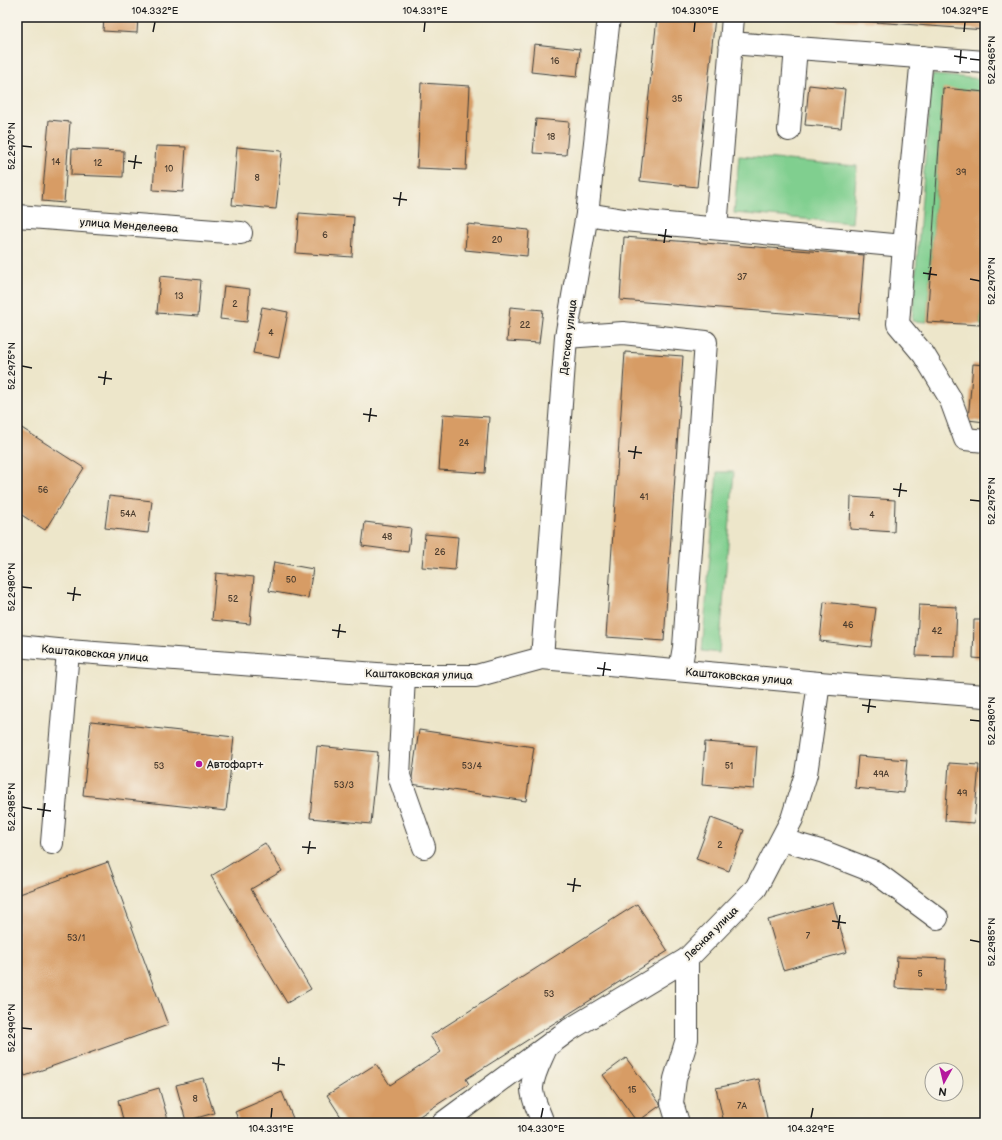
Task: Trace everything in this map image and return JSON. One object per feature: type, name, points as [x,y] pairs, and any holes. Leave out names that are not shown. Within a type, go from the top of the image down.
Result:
[{"type":"street","name":"Детская улица","points":[[542,658],[566,337],[587,214],[609,17]]},
{"type":"street","points":[[716,228],[733,17]]},
{"type":"street","points":[[730,43],[985,62]]},
{"type":"street","points":[[789,130],[796,48]]},
{"type":"street","points":[[922,57],[898,324],[924,355],[950,398],[965,439],[985,441]]},
{"type":"street","points":[[587,214],[624,220],[904,246]]},
{"type":"street","name":"улица Менделеева","points":[[17,216],[241,233]]},
{"type":"street","points":[[566,337],[623,333],[706,342],[684,647],[680,670]]},
{"type":"street","name":"Каштаковская улица","points":[[17,646],[404,676],[476,676],[542,658],[819,683],[985,696]]},
{"type":"street","points":[[52,843],[68,651]]},
{"type":"street","points":[[404,676],[399,776],[424,847]]},
{"type":"street","name":"Лесная улица","points":[[443,1123],[569,1030],[686,959],[756,888],[792,819],[806,774],[819,683]]},
{"type":"street","points":[[782,840],[824,852],[875,872],[937,918]]},
{"type":"street","points":[[678,1123],[672,1103],[674,1079],[687,1039],[686,959]]},
{"type":"street","points":[[543,1123],[537,1109],[532,1087],[537,1069],[546,1048]]},
{"type":"green space","points":[[932,75],[985,79],[985,92],[943,89],[927,322],[912,321]]},
{"type":"green space","points":[[739,156],[857,166],[852,223],[734,213]]},
{"type":"green space","points":[[985,252],[985,326],[980,325]]},
{"type":"green space","points":[[717,472],[734,472],[719,653],[702,651]]},
{"type":"building","points":[[104,17],[138,17],[137,33],[103,31]]},
{"type":"building","points":[[657,17],[715,17],[697,187],[640,181]]},
{"type":"building","points":[[985,17],[985,30],[820,18]]},
{"type":"building","points":[[534,44],[580,49],[577,77],[531,72]]},
{"type":"building","points":[[421,83],[470,86],[466,170],[417,168]]},
{"type":"building","points":[[809,85],[845,89],[841,128],[805,125]]},
{"type":"building","points":[[943,88],[985,92],[985,252],[980,325],[927,322]]},
{"type":"building","points":[[536,119],[569,122],[566,155],[533,153]]},
{"type":"building","points":[[49,120],[70,122],[64,203],[42,201]]},
{"type":"building","points":[[156,146],[186,147],[183,192],[153,190]]},
{"type":"building","points":[[237,147],[282,151],[276,209],[232,205]]},
{"type":"building","points":[[72,149],[124,151],[123,177],[71,175]]},
{"type":"building","points":[[299,213],[354,217],[352,257],[296,253]]},
{"type":"building","points":[[467,224],[529,230],[527,256],[465,250]]},
{"type":"building","points":[[624,237],[864,255],[859,319],[620,300]]},
{"type":"building","points":[[160,276],[201,280],[198,316],[157,313]]},
{"type":"building","points":[[224,286],[250,289],[247,322],[220,319]]},
{"type":"building","points":[[262,307],[288,312],[279,358],[253,353]]},
{"type":"building","points":[[510,307],[543,310],[539,343],[507,341]]},
{"type":"building","points":[[625,352],[683,356],[664,641],[606,637]]},
{"type":"building","points":[[973,364],[985,365],[985,422],[968,420]]},
{"type":"building","points":[[443,414],[489,417],[485,473],[439,470]]},
{"type":"building","points":[[17,425],[84,468],[45,530],[17,512]]},
{"type":"building","points":[[109,496],[152,501],[148,533],[105,528]]},
{"type":"building","points":[[851,497],[895,500],[894,532],[850,529]]},
{"type":"building","points":[[365,522],[411,528],[408,552],[362,546]]},
{"type":"building","points":[[425,534],[458,537],[455,570],[422,567]]},
{"type":"building","points":[[274,562],[313,569],[308,598],[269,591]]},
{"type":"building","points":[[216,573],[254,577],[250,624],[212,620]]},
{"type":"building","points":[[824,602],[876,608],[871,647],[820,641]]},
{"type":"building","points":[[919,605],[957,607],[955,657],[916,656]]},
{"type":"building","points":[[974,620],[985,620],[985,659],[973,658]]},
{"type":"building","points":[[91,721],[234,737],[226,811],[83,795]]},
{"type":"building","points":[[419,730],[534,747],[526,801],[411,784]]},
{"type":"building","points":[[705,742],[757,746],[754,789],[702,785]]},
{"type":"building","points":[[317,746],[378,752],[371,824],[310,818]]},
{"type":"building","points":[[858,756],[907,760],[904,793],[855,788]]},
{"type":"building","points":[[949,763],[979,765],[974,823],[945,821]]},
{"type":"building","points":[[711,818],[744,830],[729,871],[696,859]]},
{"type":"building","points":[[265,843],[282,871],[251,889],[311,989],[287,1003],[211,876]]},
{"type":"building","points":[[108,862],[168,1025],[25,1076],[17,1056],[17,895]]},
{"type":"building","points":[[833,902],[847,952],[783,970],[768,920]]},
{"type":"building","points":[[637,904],[668,951],[466,1079],[469,1084],[409,1123],[345,1123],[327,1095],[376,1064],[390,1085],[441,1052],[430,1036]]},
{"type":"building","points":[[897,957],[946,959],[944,991],[895,988]]},
{"type":"building","points":[[626,1058],[661,1105],[637,1122],[603,1075]]},
{"type":"building","points":[[203,1078],[214,1113],[186,1121],[176,1085]]},
{"type":"building","points":[[759,1079],[768,1123],[724,1123],[716,1088]]},
{"type":"building","points":[[159,1088],[169,1123],[124,1123],[118,1100]]},
{"type":"building","points":[[282,1092],[295,1123],[240,1123],[235,1112]]},
{"type":"place","name":"Автофарт+","points":[[199,764]]}]
